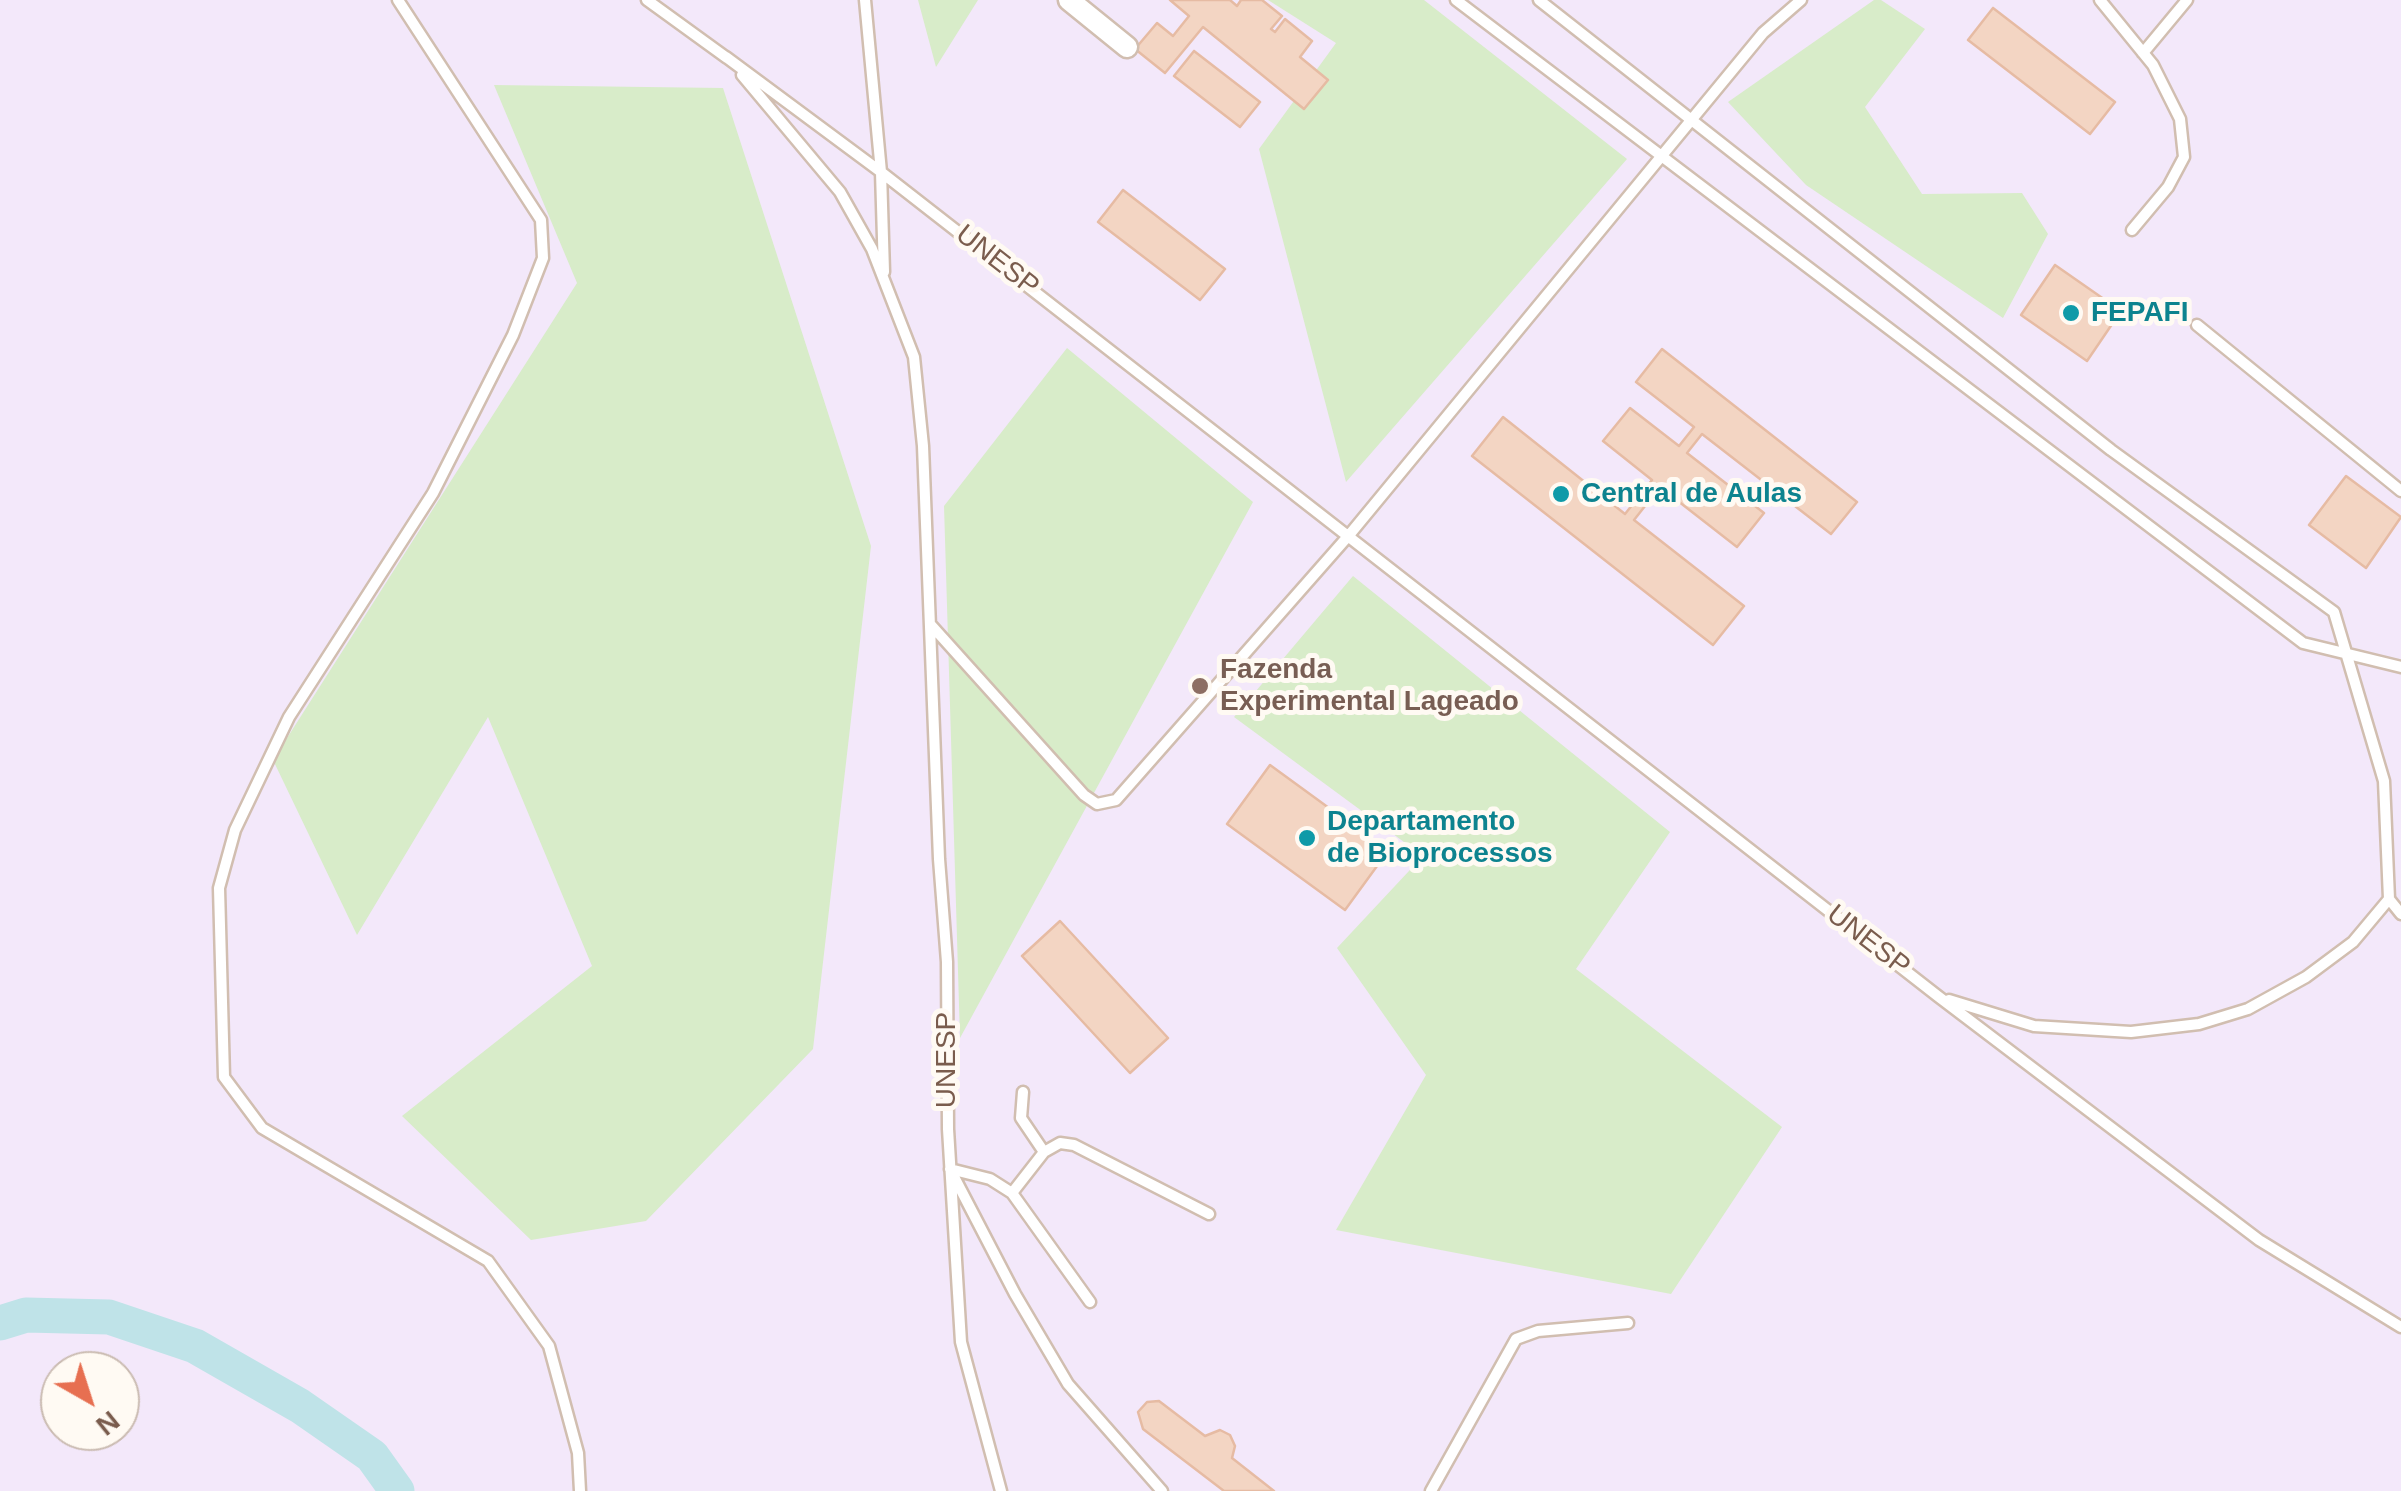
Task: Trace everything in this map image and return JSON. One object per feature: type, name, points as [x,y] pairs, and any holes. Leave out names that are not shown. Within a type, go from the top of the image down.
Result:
[{"type":"street","points":[[1069,0],[1127,47]]},
{"type":"lane","points":[[398,0],[541,220],[542,258],[513,336],[433,494],[289,717],[235,830],[219,888],[224,1077],[262,1128],[488,1262],[549,1346],[578,1454],[580,1491]]},
{"type":"lane","name":"UNESP","points":[[647,0],[881,172],[1350,534],[1938,997],[2259,1240],[2401,1327]]},
{"type":"lane","name":"UNESP","points":[[865,0],[881,172],[885,283]]},
{"type":"lane","points":[[1456,0],[2304,643],[2401,667]]},
{"type":"lane","points":[[1539,0],[2111,450],[2334,612],[2384,781],[2389,899],[2401,914]]},
{"type":"lane","points":[[930,624],[1084,795],[1096,804],[1116,800],[1350,534],[1763,33],[1801,0]]},
{"type":"lane","points":[[2100,0],[2143,53],[2180,119],[2184,158],[2168,187],[2132,230]]},
{"type":"lane","points":[[2143,53],[2187,0]]},
{"type":"lane","name":"UNESP","points":[[726,56],[840,192],[872,249],[914,357],[947,962],[950,1169],[961,1342],[1001,1491]]},
{"type":"lane","points":[[2197,325],[2401,491]]},
{"type":"lane","points":[[1938,997],[2034,1026],[2131,1032],[2199,1024],[2248,1009],[2306,977],[2353,942],[2389,899]]},
{"type":"lane","points":[[1023,1092],[1020,1118],[1044,1152]]},
{"type":"lane","points":[[1012,1192],[1044,1152],[1060,1143],[1074,1145],[1209,1214]]},
{"type":"lane","points":[[950,1169],[990,1179],[1012,1192],[1090,1302]]},
{"type":"lane","points":[[950,1169],[1015,1294],[1068,1384],[1162,1491]]},
{"type":"lane","points":[[1431,1491],[1516,1340],[1538,1331],[1628,1322]]},
{"type":"shaded area","name":"Fazenda Experimental Lageado","points":[[0,0],[2401,0],[2401,1491],[0,1491]]},
{"type":"green space","points":[[918,0],[978,0],[936,67]]},
{"type":"green space","points":[[1268,0],[1424,0],[1627,159],[1346,482],[1259,149],[1336,43]]},
{"type":"green space","points":[[1874,0],[1881,0],[1925,29],[1865,107],[1922,194],[2022,193],[2048,234],[2003,318],[1806,185],[1728,102]]},
{"type":"green space","points":[[494,85],[723,88],[871,546],[813,1049],[646,1221],[531,1240],[402,1116],[592,966],[488,717],[357,935],[273,760],[577,283]]},
{"type":"green space","points":[[1067,348],[1253,502],[960,1038],[944,506]]},
{"type":"green space","points":[[1353,576],[1670,832],[1576,969],[1782,1127],[1671,1294],[1336,1230],[1426,1075],[1337,948],[1423,856],[1234,717]]},
{"type":"building","points":[[1170,0],[1230,0],[1237,6],[1241,0],[1262,0],[1282,16],[1271,29],[1275,32],[1285,19],[1312,41],[1300,57],[1328,80],[1304,109],[1203,27],[1165,73],[1135,49],[1157,23],[1173,36],[1189,16]]},
{"type":"building","points":[[1993,8],[2115,102],[2090,134],[1968,40]]},
{"type":"building","points":[[1194,51],[1260,102],[1240,127],[1174,76]]},
{"type":"building","points":[[1123,190],[1225,269],[1200,300],[1098,222]]},
{"type":"building","name":"FEPAFI","points":[[2055,265],[2121,311],[2087,361],[2021,315]]},
{"type":"building","name":"Central de Aulas","points":[[1662,349],[1857,502],[1831,534],[1702,434],[1687,453],[1764,513],[1737,547],[1660,487],[1634,520],[1744,606],[1713,645],[1472,456],[1503,417],[1625,514],[1652,480],[1603,441],[1630,408],[1679,446],[1694,427],[1636,382]]},
{"type":"building","points":[[2346,476],[2401,517],[2366,568],[2309,525]]},
{"type":"building","name":"Departamento de Bioprocessos","points":[[1270,765],[1388,851],[1345,910],[1227,824]]},
{"type":"building","points":[[1060,921],[1168,1038],[1130,1073],[1022,956]]},
{"type":"building","points":[[1159,1401],[1205,1436],[1220,1430],[1230,1435],[1235,1446],[1232,1458],[1274,1491],[1224,1491],[1143,1429],[1138,1412],[1147,1402]]},
{"type":"waterway","points":[[0,1323],[26,1315],[109,1317],[195,1346],[300,1406],[372,1456],[397,1491]]},
{"type":"place","name":"FEPAFI","points":[[2071,313]]},
{"type":"place","name":"Central de Aulas","points":[[1561,494]]},
{"type":"place","name":"Fazenda Experimental Lageado","points":[[1200,686]]},
{"type":"place","name":"Departamento de Bioprocessos","points":[[1307,838]]}]
